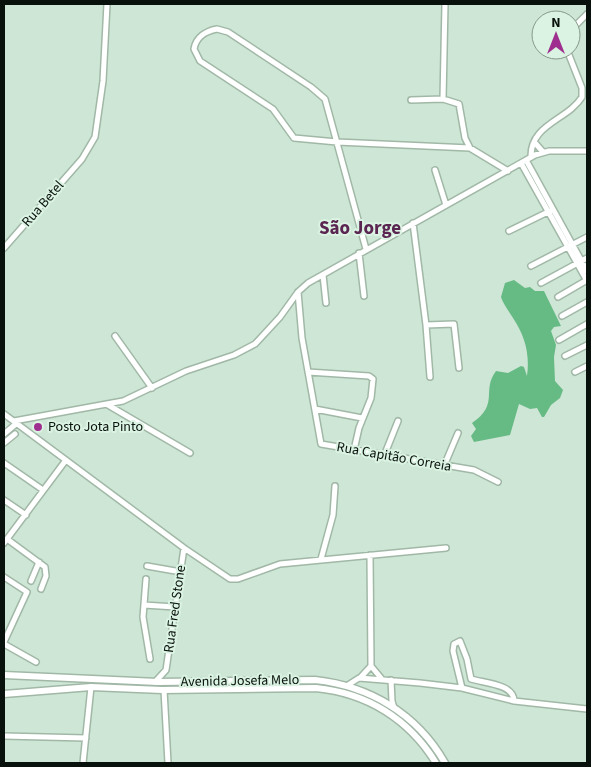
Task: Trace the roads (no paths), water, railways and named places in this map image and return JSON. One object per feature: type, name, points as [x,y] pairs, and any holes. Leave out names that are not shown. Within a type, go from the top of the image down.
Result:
[{"type":"main road","name":"Avenida Josefa Melo","points":[[4,676],[155,682],[315,680],[348,685],[374,696],[394,708],[417,727],[444,763]]},
{"type":"main road","name":"Avenida Josefa Melo","points":[[4,694],[91,687],[164,690],[316,688],[347,693],[372,702],[400,721],[426,748],[436,763]]},
{"type":"street","name":"Rua Betel","points":[[4,248],[82,159],[96,137],[103,81],[107,4]]},
{"type":"street","points":[[443,99],[446,4]]},
{"type":"street","points":[[366,248],[337,142],[325,99],[311,87],[222,29],[212,30],[197,40],[194,49],[200,61],[273,109],[294,138],[337,142],[470,148],[508,171]]},
{"type":"street","points":[[571,60],[582,88],[582,97],[569,111],[542,130],[535,141],[528,159],[550,208],[587,271]]},
{"type":"street","points":[[411,100],[443,99],[459,104],[465,138],[470,148]]},
{"type":"street","points":[[535,141],[543,152]]},
{"type":"street","points":[[528,159],[535,141]]},
{"type":"street","points":[[4,434],[16,422],[123,401],[186,371],[234,354],[255,344],[280,317],[298,292],[366,248],[543,152],[587,151]]},
{"type":"street","points":[[435,170],[446,205]]},
{"type":"street","points":[[509,230],[550,208]]},
{"type":"street","points":[[413,223],[426,325],[430,377]]},
{"type":"street","points":[[530,266],[587,237]]},
{"type":"street","points":[[359,253],[364,296]]},
{"type":"street","points":[[558,297],[587,280],[582,261]]},
{"type":"street","points":[[541,283],[582,261]]},
{"type":"street","points":[[323,275],[326,303]]},
{"type":"street","name":"Rua Capitão Correia","points":[[298,292],[308,372],[321,443],[479,472],[498,482]]},
{"type":"street","points":[[562,316],[587,302]]},
{"type":"street","points":[[426,325],[454,324],[459,368]]},
{"type":"street","points":[[559,340],[587,324]]},
{"type":"street","points":[[115,336],[152,388]]},
{"type":"street","points":[[565,356],[587,344]]},
{"type":"street","points":[[574,372],[587,366]]},
{"type":"street","points":[[308,372],[369,376],[373,379],[373,386],[354,450]]},
{"type":"street","points":[[108,405],[190,453]]},
{"type":"street","points":[[315,409],[362,418]]},
{"type":"street","points":[[4,414],[221,575],[234,579],[280,564],[446,548]]},
{"type":"street","points":[[384,456],[398,421]]},
{"type":"street","points":[[444,466],[458,433]]},
{"type":"street","points":[[4,443],[15,434]]},
{"type":"street","points":[[39,562],[32,580],[42,587],[46,570],[39,562],[13,543],[5,541],[66,460]]},
{"type":"street","points":[[4,463],[44,490]]},
{"type":"street","points":[[321,559],[333,515],[334,486]]},
{"type":"street","points":[[4,500],[26,515]]},
{"type":"street","name":"Rua Fred Stone","points":[[155,682],[166,670],[184,548]]},
{"type":"street","points":[[370,555],[371,666],[382,679]]},
{"type":"street","points":[[147,566],[180,572]]},
{"type":"street","points":[[4,576],[27,592],[4,643],[36,662]]},
{"type":"street","points":[[146,579],[144,627],[150,659]]},
{"type":"street","points":[[144,605],[175,607]]},
{"type":"street","points":[[462,688],[453,651],[454,644],[460,641],[467,659],[471,679],[494,684],[511,692],[514,696],[514,701]]},
{"type":"street","points":[[348,685],[360,678],[371,666]]},
{"type":"street","name":"Rua Fred Stone","points":[[166,670],[173,682]]},
{"type":"street","points":[[360,678],[462,688],[514,701],[587,709]]},
{"type":"street","points":[[391,680],[394,708]]},
{"type":"street","points":[[83,763],[91,687]]},
{"type":"street","points":[[164,690],[168,763]]},
{"type":"street","points":[[4,736],[86,738]]},
{"type":"place","name":"Posto Jota Pinto","points":[[38,427]]},
{"type":"district","name":"São Jorge","points":[[360,228]]}]
